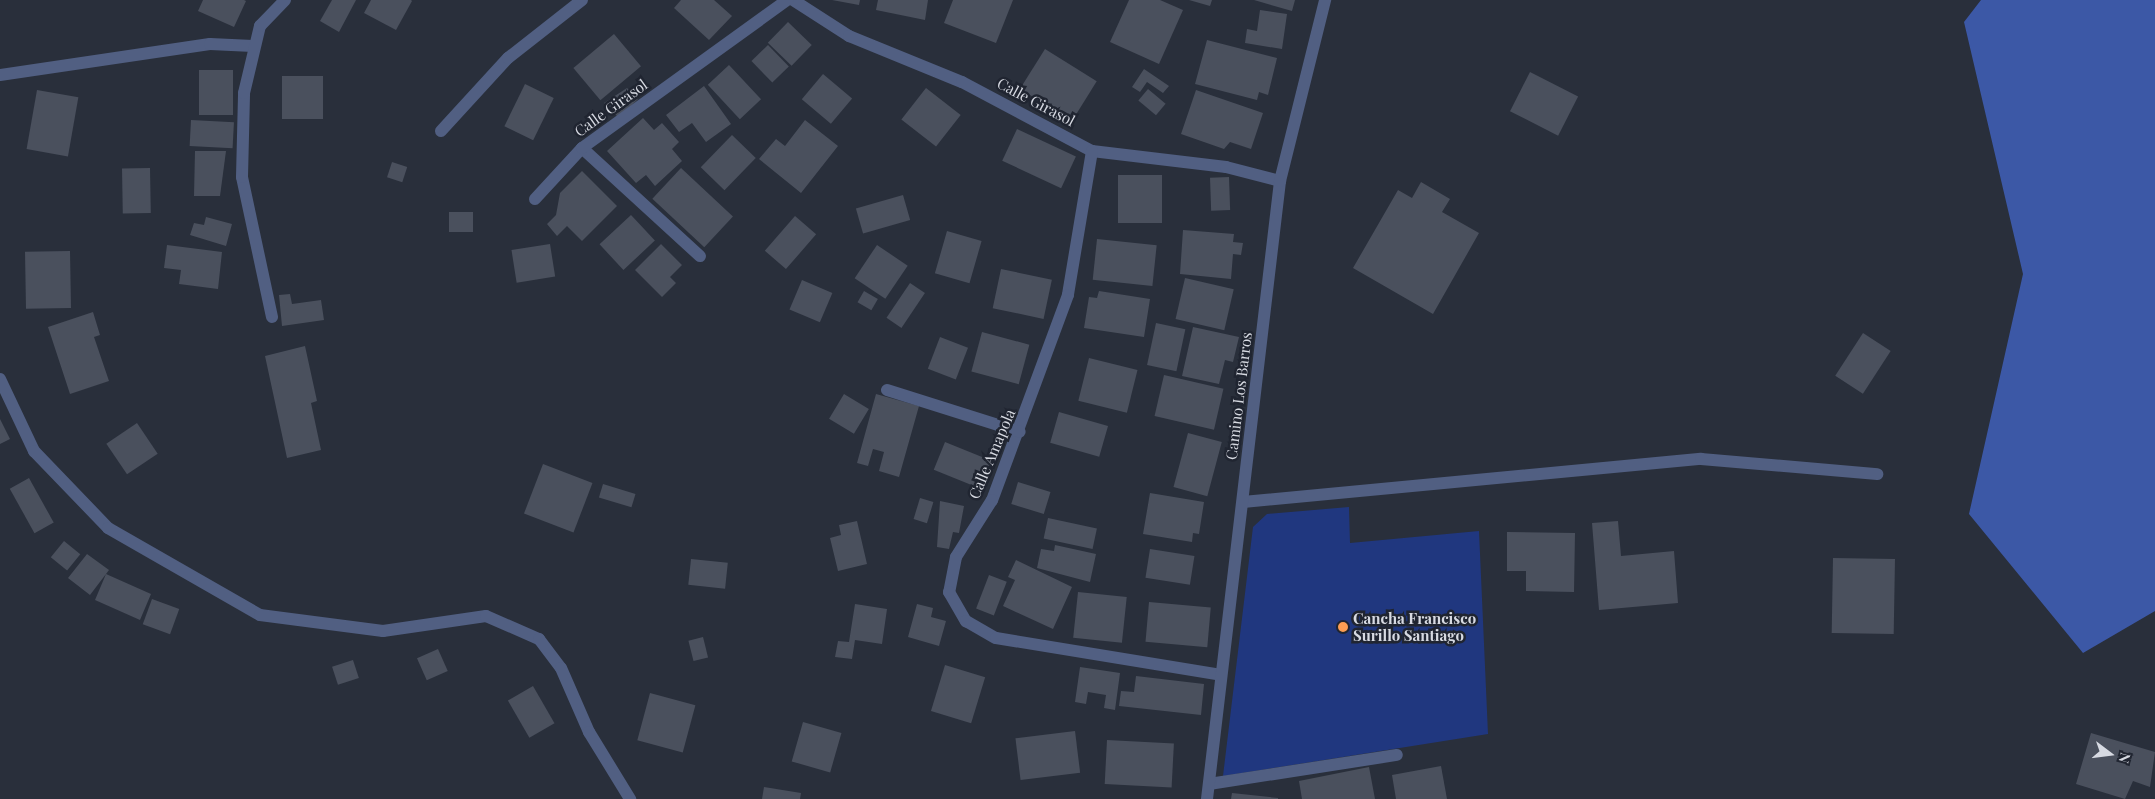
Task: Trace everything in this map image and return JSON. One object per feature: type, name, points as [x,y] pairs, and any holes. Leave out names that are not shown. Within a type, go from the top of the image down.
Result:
[{"type":"street","points":[[272,317],[242,177],[244,94],[253,46],[260,26],[285,0]]},
{"type":"street","points":[[441,131],[508,58],[582,0]]},
{"type":"street","name":"Calle Girasol","points":[[535,199],[582,148],[787,0]]},
{"type":"street","name":"Calle Girasol","points":[[793,0],[849,36],[962,82],[1092,151],[1226,167],[1280,181]]},
{"type":"street","name":"Camino Los Barros","points":[[1207,799],[1280,181],[1325,0]]},
{"type":"street","points":[[0,75],[210,44],[253,46]]},
{"type":"street","points":[[582,148],[700,256]]},
{"type":"street","name":"Calle Amapola","points":[[1092,151],[1068,295],[1020,432],[992,500],[956,557],[949,592],[966,621],[996,638],[1221,674]]},
{"type":"street","points":[[0,379],[34,451],[108,528],[260,615],[383,631],[486,616],[539,639],[561,668],[589,732],[630,799]]},
{"type":"street","points":[[887,390],[1020,432]]},
{"type":"street","points":[[1243,502],[1701,459],[1877,474]]},
{"type":"street","points":[[1209,784],[1397,755]]},
{"type":"shaded area","points":[[1981,0],[2155,0],[2155,611],[2083,653],[1969,514],[2023,274],[1964,22]]},
{"type":"shaded area","points":[[1349,507],[1350,543],[1479,531],[1488,734],[1223,776],[1253,527],[1267,514]]},
{"type":"building","points":[[203,0],[246,1],[234,27],[198,11]]},
{"type":"building","points":[[332,0],[356,0],[339,32],[320,21]]},
{"type":"building","points":[[371,0],[412,1],[396,30],[364,13]]},
{"type":"building","points":[[681,0],[714,0],[732,16],[709,40],[674,8]]},
{"type":"building","points":[[832,0],[860,0],[859,5]]},
{"type":"building","points":[[878,0],[928,0],[925,20],[876,10]]},
{"type":"building","points":[[953,0],[1013,0],[996,43],[944,23]]},
{"type":"building","points":[[1129,0],[1160,0],[1183,10],[1159,64],[1110,42]]},
{"type":"building","points":[[1189,0],[1212,0],[1210,6]]},
{"type":"building","points":[[1254,0],[1295,0],[1292,11]]},
{"type":"building","points":[[1260,10],[1287,14],[1282,49],[1245,43],[1247,29],[1257,31]]},
{"type":"building","points":[[788,22],[812,45],[792,66],[768,43]]},
{"type":"building","points":[[614,34],[641,66],[600,100],[573,68]]},
{"type":"building","points":[[1207,40],[1277,58],[1268,95],[1259,92],[1257,100],[1195,84]]},
{"type":"building","points":[[768,45],[789,67],[772,83],[751,61]]},
{"type":"building","points":[[1045,49],[1097,81],[1072,121],[1020,89]]},
{"type":"building","points":[[729,65],[761,99],[740,119],[708,85]]},
{"type":"building","points":[[1144,69],[1169,86],[1163,93],[1147,82],[1140,92],[1132,87]]},
{"type":"building","points":[[199,70],[233,70],[233,115],[199,115]]},
{"type":"building","points":[[1530,72],[1578,97],[1558,136],[1510,111]]},
{"type":"building","points":[[823,74],[852,98],[831,124],[802,99]]},
{"type":"building","points":[[282,76],[323,76],[323,119],[282,119]]},
{"type":"building","points":[[525,84],[554,98],[533,140],[504,126]]},
{"type":"building","points":[[704,86],[731,124],[706,142],[692,123],[679,132],[666,115]]},
{"type":"building","points":[[627,88],[638,99],[619,118],[604,103]]},
{"type":"building","points":[[926,88],[961,115],[936,147],[901,120]]},
{"type":"building","points":[[1148,89],[1166,104],[1156,115],[1138,100]]},
{"type":"building","points":[[37,90],[78,97],[68,156],[27,149]]},
{"type":"building","points":[[1196,90],[1263,113],[1251,149],[1230,142],[1224,149],[1181,134]]},
{"type":"building","points":[[643,118],[654,130],[662,123],[679,142],[672,149],[682,161],[655,186],[646,175],[636,183],[607,151]]},
{"type":"building","points":[[191,120],[234,122],[233,148],[190,146]]},
{"type":"building","points":[[805,120],[838,146],[801,193],[759,159],[776,139],[785,146]]},
{"type":"building","points":[[1017,129],[1076,156],[1061,188],[1002,161]]},
{"type":"building","points":[[732,135],[756,158],[724,190],[701,167]]},
{"type":"building","points":[[195,151],[226,151],[220,196],[194,196]]},
{"type":"building","points":[[392,162],[407,167],[402,182],[387,177]]},
{"type":"building","points":[[122,168],[150,168],[151,213],[123,213]]},
{"type":"building","points":[[681,168],[733,216],[704,247],[652,199]]},
{"type":"building","points":[[582,171],[617,206],[582,241],[567,226],[557,236],[547,224],[556,215],[560,193]]},
{"type":"building","points":[[1118,175],[1162,175],[1162,223],[1118,223]]},
{"type":"building","points":[[1229,177],[1230,210],[1211,211],[1210,178]]},
{"type":"building","points":[[1421,182],[1450,199],[1442,212],[1479,233],[1433,314],[1353,268],[1398,190],[1412,198]]},
{"type":"building","points":[[903,195],[910,220],[863,233],[856,209]]},
{"type":"building","points":[[449,212],[473,212],[473,232],[449,232]]},
{"type":"building","points":[[631,215],[655,241],[623,270],[600,244]]},
{"type":"building","points":[[795,216],[816,234],[786,269],[765,251]]},
{"type":"building","points":[[206,217],[232,224],[226,246],[190,235],[194,223],[204,225]]},
{"type":"building","points":[[1183,230],[1234,234],[1233,242],[1243,243],[1241,255],[1233,254],[1231,279],[1180,274]]},
{"type":"building","points":[[947,231],[982,241],[969,283],[935,273]]},
{"type":"building","points":[[1097,239],[1157,245],[1152,286],[1093,280]]},
{"type":"building","points":[[550,244],[555,277],[517,283],[511,250]]},
{"type":"building","points":[[661,244],[682,265],[670,277],[676,283],[662,297],[635,270]]},
{"type":"building","points":[[167,245],[222,252],[218,289],[179,284],[181,270],[164,268]]},
{"type":"building","points":[[877,245],[908,266],[885,299],[855,278]]},
{"type":"building","points":[[70,251],[71,308],[26,309],[25,252]]},
{"type":"building","points":[[1001,269],[1052,280],[1044,319],[993,308]]},
{"type":"building","points":[[1185,278],[1234,289],[1224,330],[1176,319]]},
{"type":"building","points":[[802,280],[832,293],[820,322],[789,309]]},
{"type":"building","points":[[910,283],[925,293],[901,328],[887,318]]},
{"type":"building","points":[[864,291],[878,299],[871,310],[858,302]]},
{"type":"building","points":[[1099,291],[1150,299],[1144,337],[1084,328],[1089,297],[1097,298]]},
{"type":"building","points":[[290,294],[292,304],[321,300],[324,320],[282,326],[279,295]]},
{"type":"building","points":[[93,312],[100,335],[94,337],[109,381],[70,394],[48,327]]},
{"type":"building","points":[[1156,323],[1185,329],[1176,371],[1147,365]]},
{"type":"building","points":[[1193,327],[1239,337],[1233,362],[1225,360],[1219,384],[1182,376]]},
{"type":"building","points":[[982,332],[1029,345],[1019,384],[971,372]]},
{"type":"building","points":[[1863,333],[1891,351],[1863,394],[1835,376]]},
{"type":"building","points":[[940,337],[968,348],[956,379],[928,369]]},
{"type":"building","points":[[305,346],[317,401],[311,403],[321,450],[287,458],[265,356]]},
{"type":"building","points":[[1089,358],[1138,370],[1127,413],[1078,401]]},
{"type":"building","points":[[1164,375],[1223,389],[1214,430],[1155,416]]},
{"type":"building","points":[[844,394],[869,409],[854,434],[829,419]]},
{"type":"building","points":[[876,394],[919,406],[899,477],[879,471],[884,452],[873,449],[868,466],[857,463]]},
{"type":"building","points":[[1059,412],[1108,426],[1099,457],[1050,443]]},
{"type":"building","points":[[0,419],[10,439],[0,444]]},
{"type":"building","points":[[137,423],[158,454],[127,474],[106,444]]},
{"type":"building","points":[[1188,433],[1222,442],[1207,496],[1174,487]]},
{"type":"building","points":[[945,442],[993,461],[982,489],[934,470]]},
{"type":"building","points":[[543,464],[592,483],[573,532],[524,513]]},
{"type":"building","points":[[29,478],[54,523],[34,533],[10,489]]},
{"type":"building","points":[[1018,482],[1051,492],[1044,514],[1011,504]]},
{"type":"building","points":[[603,484],[636,494],[631,507],[599,497]]},
{"type":"building","points":[[1150,493],[1204,502],[1199,534],[1193,533],[1192,542],[1143,534]]},
{"type":"building","points":[[920,498],[933,502],[927,523],[914,519]]},
{"type":"building","points":[[940,501],[964,506],[959,533],[953,532],[949,549],[937,547]]},
{"type":"building","points":[[1048,518],[1097,528],[1093,549],[1044,539]]},
{"type":"building","points":[[857,521],[867,564],[838,571],[830,538],[841,535],[839,525]]},
{"type":"building","points":[[1618,521],[1621,556],[1674,551],[1678,603],[1599,610],[1592,523]]},
{"type":"building","points":[[1507,532],[1575,533],[1574,592],[1526,591],[1526,571],[1507,571]]},
{"type":"building","points":[[64,541],[80,554],[67,571],[51,557]]},
{"type":"building","points":[[1055,545],[1096,554],[1090,582],[1037,568],[1041,549],[1054,551]]},
{"type":"building","points":[[1150,549],[1194,556],[1190,585],[1145,578]]},
{"type":"building","points":[[87,554],[109,570],[90,595],[68,578]]},
{"type":"building","points":[[1833,558],[1895,559],[1894,634],[1832,633]]},
{"type":"building","points":[[691,559],[728,563],[725,589],[688,585]]},
{"type":"building","points":[[1016,560],[1072,587],[1053,629],[1003,606],[1015,580],[1008,577]]},
{"type":"building","points":[[106,574],[151,594],[140,620],[95,600]]},
{"type":"building","points":[[989,575],[1007,582],[994,615],[976,609]]},
{"type":"building","points":[[1078,592],[1127,597],[1122,643],[1073,638]]},
{"type":"building","points":[[152,599],[179,609],[170,634],[143,624]]},
{"type":"building","points":[[1149,602],[1211,607],[1207,647],[1146,642]]},
{"type":"building","points":[[855,604],[887,609],[882,644],[855,640],[852,659],[835,657],[838,641],[849,642]]},
{"type":"building","points":[[917,604],[933,608],[931,617],[946,621],[939,646],[908,637]]},
{"type":"building","points":[[703,637],[708,657],[694,661],[688,641]]},
{"type":"building","points":[[438,649],[448,671],[427,680],[417,658]]},
{"type":"building","points":[[353,660],[359,678],[338,685],[332,667]]},
{"type":"building","points":[[945,665],[985,677],[971,723],[931,711]]},
{"type":"building","points":[[1080,667],[1120,673],[1115,710],[1104,708],[1106,695],[1088,692],[1086,704],[1075,702]]},
{"type":"building","points":[[1136,676],[1204,684],[1201,715],[1119,706],[1121,691],[1134,692]]},
{"type":"building","points":[[533,686],[554,723],[529,738],[508,700]]},
{"type":"building","points":[[650,693],[695,705],[683,752],[637,740]]},
{"type":"building","points":[[803,722],[841,733],[830,772],[792,761]]},
{"type":"building","points":[[1075,731],[1080,773],[1021,780],[1015,738]]},
{"type":"building","points":[[2091,733],[2155,752],[2150,787],[2133,781],[2125,799],[2076,784]]},
{"type":"building","points":[[1107,740],[1174,744],[1172,787],[1105,784]]},
{"type":"building","points":[[1441,766],[1447,799],[1396,799],[1392,775]]},
{"type":"building","points":[[1369,767],[1375,799],[1302,799],[1299,781]]},
{"type":"building","points":[[764,787],[801,793],[800,799],[762,799]]},
{"type":"building","points":[[1232,793],[1278,798],[1278,799],[1231,799]]},
{"type":"place","name":"Cancha Francisco Surillo Santiago","points":[[1343,627]]}]
